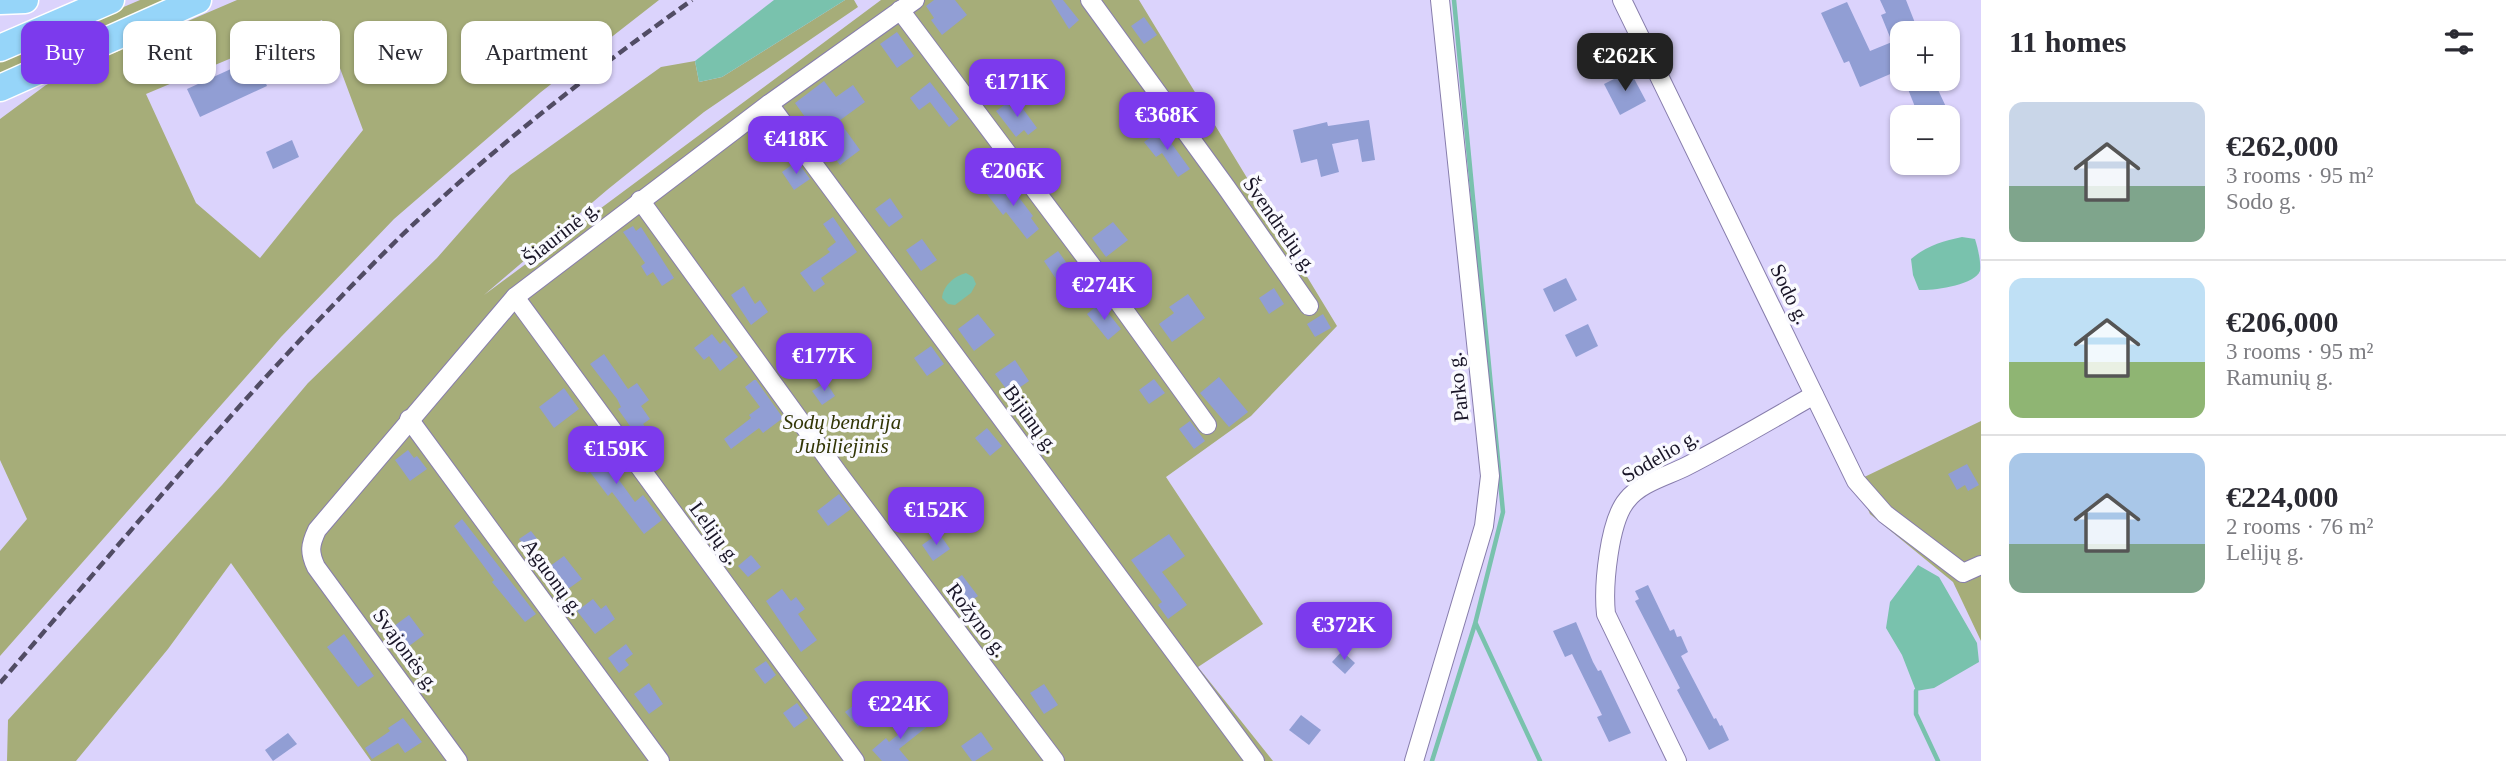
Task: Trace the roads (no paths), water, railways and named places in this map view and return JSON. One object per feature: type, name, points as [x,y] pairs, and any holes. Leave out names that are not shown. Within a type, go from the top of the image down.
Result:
[{"type":"highway","points":[[0,1],[26,0]]},
{"type":"highway","points":[[0,48],[111,0]]},
{"type":"highway","points":[[0,88],[198,0]]},
{"type":"highway","points":[[0,110],[14,98],[112,38]]},
{"type":"street","name":"Švendrelių g.","points":[[1090,0],[1309,306]]},
{"type":"street","name":"Parko g.","points":[[1414,761],[1483,526],[1490,476],[1440,0]]},
{"type":"street","name":"Sodo g.","points":[[1622,0],[1856,481],[1885,514],[1963,573],[1981,565]]},
{"type":"street","name":"Šiaurinė g.","points":[[316,567],[311,558],[310,545],[317,530],[515,297],[640,200],[907,5]]},
{"type":"street","points":[[907,5],[1207,425]]},
{"type":"street","name":"Bijūnų g.","points":[[769,104],[1255,761]]},
{"type":"street","name":"Rožyno g.","points":[[640,200],[838,473],[1055,761]]},
{"type":"street","name":"Lelijų g.","points":[[515,297],[855,761]]},
{"type":"street","name":"Sodelio g.","points":[[1677,761],[1606,614],[1604,597],[1614,525],[1627,500],[1637,490],[1688,466],[1814,396]]},
{"type":"street","name":"Aguonų g.","points":[[409,419],[660,761]]},
{"type":"street","name":"Svajonės g.","points":[[316,567],[458,761]]},
{"type":"waterway","points":[[1432,761],[1475,624],[1503,512],[1454,0]]},
{"type":"waterway","points":[[1476,624],[1540,761]]},
{"type":"waterway","points":[[1916,691],[1916,714],[1938,761]]},
{"type":"railway","points":[[0,683],[245,400],[400,237],[542,113],[692,0]]},
{"type":"park label","name":"Sodų bendrija Jubiliejinis","points":[[842,434]]}]
